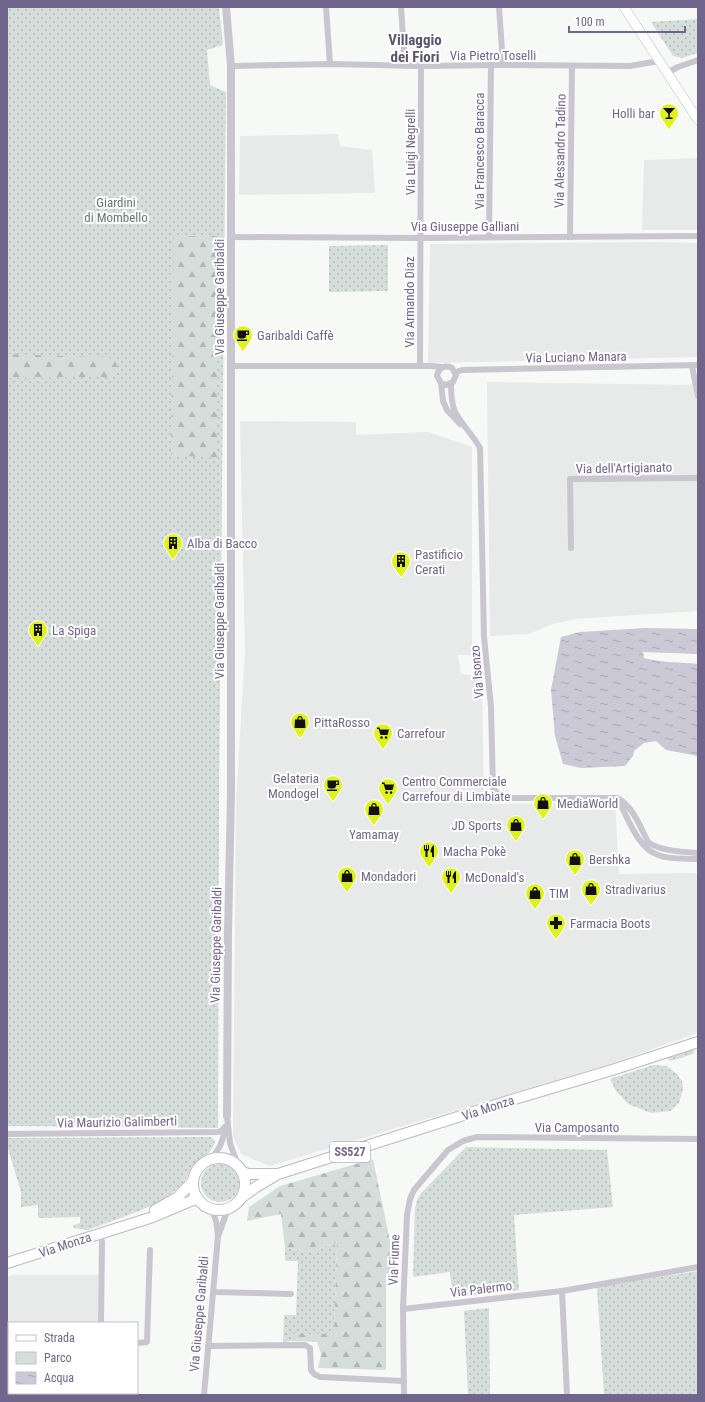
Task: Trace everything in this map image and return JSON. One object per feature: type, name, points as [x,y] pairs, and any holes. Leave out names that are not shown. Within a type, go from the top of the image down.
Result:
[{"type":"main road","points":[[624,7],[698,120]]},
{"type":"main road","name":"Via Monza","points":[[241,1198],[278,1174],[698,1042]]},
{"type":"main road","points":[[225,1158],[232,1161],[240,1169],[245,1187],[241,1198],[231,1206],[219,1210],[208,1207],[198,1199],[194,1191],[193,1181],[198,1168],[210,1160],[225,1158]]},
{"type":"main road","name":"Via Monza","points":[[240,1169],[249,1174],[278,1174]]},
{"type":"main road","name":"Via Monza","points":[[122,1226],[168,1203],[178,1196],[193,1181]]},
{"type":"main road","name":"Via Monza","points":[[7,1263],[153,1217],[198,1199]]},
{"type":"street","name":"Via Giuseppe Garibaldi","points":[[226,7],[231,66],[230,795],[227,1116],[230,1143],[240,1169]]},
{"type":"street","points":[[326,7],[330,64]]},
{"type":"street","points":[[401,7],[405,66]]},
{"type":"street","points":[[499,7],[503,65]]},
{"type":"street","points":[[667,73],[678,67],[698,60]]},
{"type":"street","name":"Via Pietro Toselli","points":[[231,66],[330,64],[405,66],[630,66],[659,61]]},
{"type":"street","name":"Via Francesco Baracca","points":[[489,237],[491,65]]},
{"type":"street","name":"Via Luigi Negrelli","points":[[420,238],[421,66]]},
{"type":"street","name":"Via Alessandro Tadino","points":[[570,237],[572,66]]},
{"type":"street","name":"Via Giuseppe Galliani","points":[[231,237],[420,238],[698,236]]},
{"type":"street","name":"Via Armando Diaz","points":[[420,238],[422,366]]},
{"type":"street","points":[[231,366],[422,366],[432,366],[450,367],[456,372],[455,380],[451,384],[446,385],[441,383],[433,371],[422,366]]},
{"type":"street","points":[[695,366],[698,396]]},
{"type":"street","name":"Via Luciano Manara","points":[[456,372],[462,370],[695,366]]},
{"type":"street","points":[[437,376],[438,371],[442,367]]},
{"type":"street","name":"Via Isonzo","points":[[441,383],[443,401],[447,410],[467,430],[480,448],[484,637],[491,707],[493,788],[500,796],[505,798],[617,798]]},
{"type":"street","name":"Via Isonzo","points":[[451,384],[451,399],[455,411],[467,430]]},
{"type":"street","name":"Via dell'Artigianato","points":[[572,548],[570,479],[698,478]]},
{"type":"street","points":[[617,798],[628,806],[648,842],[657,848],[698,853]]},
{"type":"street","points":[[617,798],[638,837],[648,851],[659,856],[669,858],[698,859]]},
{"type":"street","name":"Via Giuseppe Garibaldi","points":[[210,1160],[217,1153],[220,1147],[227,1116]]},
{"type":"street","name":"Via Maurizio Galimberti","points":[[7,1134],[218,1132],[225,1127]]},
{"type":"street","name":"Via Camposanto","points":[[458,1144],[467,1139],[477,1137],[698,1139]]},
{"type":"street","name":"Via Fiume","points":[[404,1395],[404,1309],[407,1215],[410,1199],[414,1190],[448,1150],[458,1144]]},
{"type":"street","name":"Via Giuseppe Garibaldi","points":[[218,1236],[226,1214],[231,1206]]},
{"type":"street","name":"Via Giuseppe Garibaldi","points":[[204,1395],[218,1236],[215,1217],[212,1210],[208,1207]]},
{"type":"street","points":[[100,1233],[102,1242],[101,1322]]},
{"type":"street","points":[[138,1343],[147,1342],[150,1250]]},
{"type":"street","name":"Via Palermo","points":[[404,1309],[562,1291],[698,1267]]},
{"type":"street","points":[[562,1291],[567,1395]]},
{"type":"street","points":[[214,1292],[291,1294]]},
{"type":"street","points":[[208,1346],[305,1345],[310,1348],[311,1370],[314,1374],[320,1376],[404,1381]]},
{"type":"shaded area","points":[[338,134],[340,146],[372,150],[375,193],[239,195],[240,136]]},
{"type":"shaded area","points":[[698,158],[698,230],[642,230],[644,160]]},
{"type":"shaded area","points":[[698,243],[698,357],[428,363],[430,244]]},
{"type":"shaded area","points":[[487,382],[689,385],[698,383],[698,611],[575,619],[553,624],[529,634],[490,636]]},
{"type":"shaded area","points":[[240,421],[356,422],[356,435],[428,432],[472,447],[472,655],[458,655],[461,674],[482,676],[484,798],[491,804],[615,803],[619,874],[698,873],[698,1033],[607,1065],[270,1166],[241,1154],[233,1136],[236,803],[245,652]]},
{"type":"shaded area","points":[[12,1275],[99,1275],[98,1322],[8,1322],[8,1394],[96,1395],[7,1395],[7,1277]]},
{"type":"green space","name":"Giardini di Mombello","points":[[7,7],[219,7],[223,45],[207,50],[210,85],[226,92],[219,796],[218,1128],[7,1126]]},
{"type":"green space","points":[[698,19],[698,53],[682,58],[673,56],[651,22]]},
{"type":"green space","points":[[174,236],[218,236],[217,458],[171,455]]},
{"type":"green space","points":[[388,245],[388,291],[329,292],[329,246]]},
{"type":"green space","points":[[7,354],[117,359],[116,377],[7,378]]},
{"type":"green space","points":[[695,1048],[693,1054],[671,1061],[666,1058],[666,1057]]},
{"type":"green space","points":[[653,1065],[666,1066],[676,1073],[682,1081],[683,1089],[679,1103],[670,1111],[651,1113],[628,1104],[616,1091],[610,1079]]},
{"type":"green space","points":[[211,1137],[215,1141],[212,1149],[195,1163],[182,1184],[170,1194],[148,1207],[88,1230],[74,1228],[73,1226],[80,1223],[80,1217],[38,1218],[38,1205],[21,1207],[21,1192],[7,1145],[7,1138]]},
{"type":"green space","points":[[466,1147],[607,1150],[613,1207],[514,1215],[519,1290],[453,1298],[450,1272],[413,1277],[415,1209],[417,1200],[421,1193]]},
{"type":"green space","points":[[373,1159],[396,1270],[386,1274],[386,1370],[318,1368],[321,1354],[317,1342],[291,1341],[292,1334],[334,1334],[337,1242],[310,1252],[285,1248],[281,1214],[247,1221],[249,1207],[280,1186]]},
{"type":"green space","points":[[216,1164],[224,1164],[234,1169],[238,1176],[238,1190],[234,1197],[224,1202],[216,1202],[206,1197],[204,1194],[201,1187],[201,1179],[206,1169],[209,1167]]},
{"type":"green space","points":[[337,1242],[334,1334],[292,1334],[291,1341],[283,1342],[284,1315],[296,1315],[298,1261],[285,1261],[285,1248],[310,1252]]},
{"type":"green space","points":[[698,1271],[698,1395],[604,1395],[597,1287]]},
{"type":"green space","points":[[489,1308],[490,1395],[468,1395],[464,1311]]},
{"type":"water","points":[[645,628],[698,629],[698,654],[643,652],[644,658],[651,660],[698,664],[698,756],[666,750],[656,741],[644,743],[634,751],[633,756],[625,766],[581,768],[563,764],[555,736],[551,690],[561,637],[580,632]]},
{"type":"place","name":"Holli bar","points":[[669,130]]},
{"type":"place","name":"Garibaldi Caffè","points":[[243,352]]},
{"type":"place","name":"Alba di Bacco","points":[[173,560]]},
{"type":"place","name":"Pastificio Cerati","points":[[401,578]]},
{"type":"place","name":"La Spiga","points":[[38,647]]},
{"type":"place","name":"PittaRosso","points":[[300,739]]},
{"type":"place","name":"Carrefour","points":[[383,750]]},
{"type":"place","name":"Gelateria Mondogel","points":[[333,802]]},
{"type":"place","name":"Centro Commerciale Carrefour di Limbiate","points":[[388,805]]},
{"type":"place","name":"MediaWorld","points":[[543,820]]},
{"type":"place","name":"Yamamay","points":[[374,826]]},
{"type":"place","name":"JD Sports","points":[[516,842]]},
{"type":"place","name":"Macha Pokè","points":[[429,868]]},
{"type":"place","name":"Bershka","points":[[575,876]]},
{"type":"place","name":"Mondadori","points":[[347,893]]},
{"type":"place","name":"McDonald's","points":[[451,894]]},
{"type":"place","name":"Stradivarius","points":[[591,906]]},
{"type":"place","name":"TIM","points":[[535,910]]},
{"type":"place","name":"Farmacia Boots","points":[[556,940]]},
{"type":"district","name":"Villaggio dei Fiori","points":[[415,48]]}]
